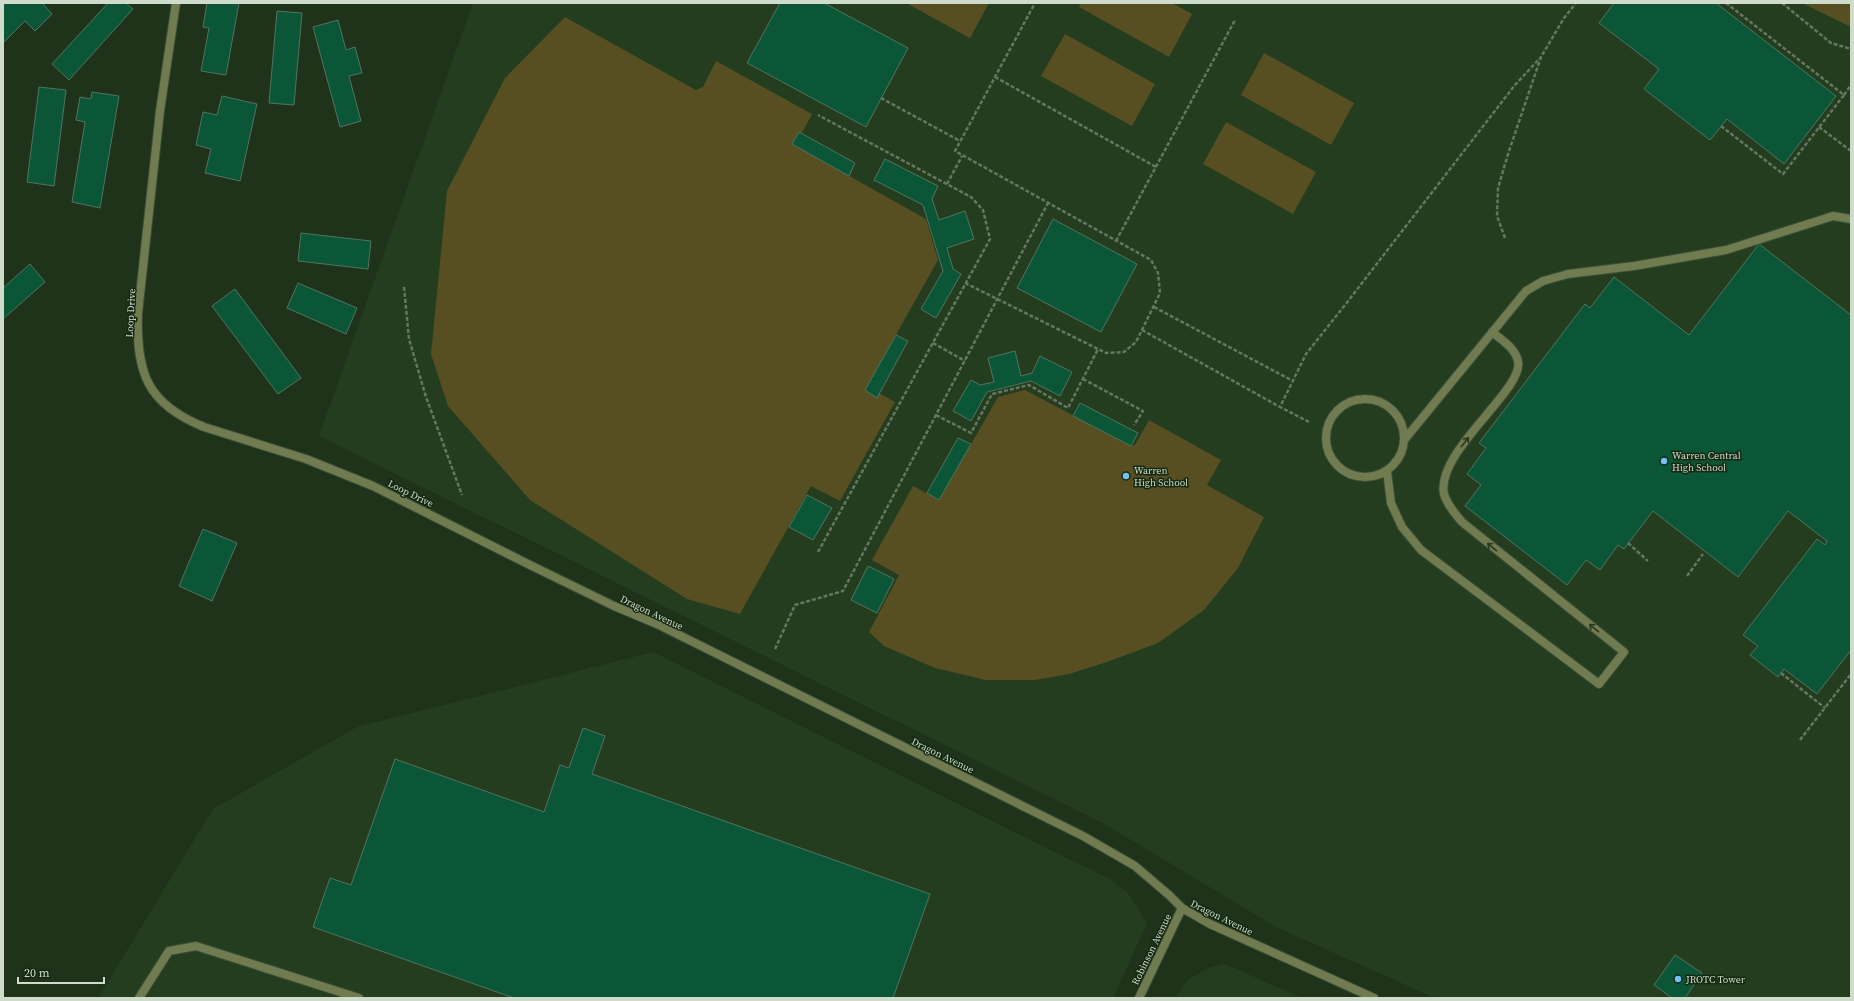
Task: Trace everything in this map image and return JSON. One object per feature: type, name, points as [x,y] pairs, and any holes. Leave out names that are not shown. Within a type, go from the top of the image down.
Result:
[{"type":"street","name":"Loop Drive","points":[[176,3],[160,111],[138,313],[137,336],[140,356],[150,385],[168,408],[184,419],[338,471],[409,503],[493,546]]},
{"type":"street","points":[[1404,439],[1526,291],[1543,281],[1574,273],[1634,266],[1726,250],[1833,216],[1851,219]]},
{"type":"street","points":[[1387,472],[1391,503],[1402,527],[1421,550],[1599,684],[1624,652],[1462,522],[1450,508],[1444,493],[1444,474],[1460,448],[1516,377],[1519,362],[1511,348],[1492,332]]},
{"type":"street","points":[[1360,399],[1373,399],[1386,404],[1396,414],[1403,426],[1404,439],[1402,452],[1396,463],[1387,472],[1363,478],[1350,475],[1340,469],[1331,459],[1326,447],[1325,435],[1328,423],[1336,411],[1347,403],[1360,399]]},
{"type":"street","name":"Dragon Avenue","points":[[493,546],[607,602],[657,624],[1084,836],[1135,866],[1182,908],[1210,924],[1374,998]]},
{"type":"street","name":"Robinson Avenue","points":[[1138,998],[1182,908]]},
{"type":"street","points":[[139,998],[169,951],[196,946],[359,998]]},
{"type":"path","points":[[966,283],[997,300],[1106,353],[1124,352],[1136,342],[1160,293],[1158,273],[1152,260],[955,151],[1035,3]]},
{"type":"path","points":[[1280,407],[1306,354],[1515,85],[1540,57],[1564,18],[1576,3]]},
{"type":"path","points":[[1726,3],[1844,95]]},
{"type":"path","points":[[1782,3],[1831,43],[1851,49]]},
{"type":"path","points":[[1116,241],[1235,20]]},
{"type":"path","points":[[1505,238],[1497,216],[1498,188],[1540,57]]},
{"type":"path","points":[[995,77],[1156,167]]},
{"type":"path","points":[[1721,126],[1783,174],[1851,85]]},
{"type":"path","points":[[881,98],[960,141]]},
{"type":"path","points":[[818,115],[971,197],[983,210],[990,239],[818,552]]},
{"type":"path","points":[[1819,127],[1851,151]]},
{"type":"path","points":[[947,184],[962,156]]},
{"type":"path","points":[[775,649],[795,605],[843,591],[1048,203]]},
{"type":"path","points":[[404,287],[409,339],[429,404],[462,496]]},
{"type":"path","points":[[1154,306],[1293,381]]},
{"type":"path","points":[[1142,330],[1309,422]]},
{"type":"path","points":[[933,343],[965,361]]},
{"type":"path","points":[[936,415],[971,433],[992,394],[1029,385],[1068,408],[1098,349]]},
{"type":"path","points":[[1082,379],[1143,411],[1134,425]]},
{"type":"path","points":[[1628,543],[1648,561]]},
{"type":"path","points":[[1687,576],[1704,554]]},
{"type":"path","points":[[1781,673],[1825,708]]},
{"type":"path","points":[[1800,740],[1851,674]]},
{"type":"shaded area","name":"Warren High School","points":[[473,3],[1851,3],[1851,998],[1435,998],[1278,928],[1103,823],[319,436]]},
{"type":"shaded area","points":[[906,3],[989,3],[970,38]]},
{"type":"shaded area","points":[[1081,3],[1172,3],[1192,14],[1169,57],[1079,7]]},
{"type":"shaded area","points":[[1802,3],[1851,3],[1851,27]]},
{"type":"shaded area","points":[[565,17],[696,90],[703,87],[716,61],[812,114],[802,133],[799,132],[792,144],[926,219],[938,260],[865,390],[877,398],[879,393],[895,402],[840,501],[811,486],[740,614],[687,599],[530,500],[448,406],[431,354],[447,191],[505,78]]},
{"type":"shaded area","points":[[1065,34],[1155,84],[1132,126],[1041,76]]},
{"type":"shaded area","points":[[1264,53],[1354,103],[1331,145],[1241,95]]},
{"type":"shaded area","points":[[1226,122],[1316,172],[1293,214],[1203,164]]},
{"type":"shaded area","points":[[1025,390],[1131,446],[1135,445],[1149,420],[1221,460],[1207,485],[1264,517],[1238,568],[1204,610],[1158,643],[1069,674],[1035,680],[986,680],[935,668],[884,646],[869,632],[899,575],[872,560],[913,486],[939,500],[998,397]]},
{"type":"shaded area","points":[[653,652],[1109,879],[1128,893],[1147,923],[1113,998],[98,998],[213,809],[357,727]]},
{"type":"shaded area","points":[[1225,964],[1303,998],[1175,998],[1188,980],[1208,968]]},
{"type":"building","points":[[3,3],[45,3],[43,4],[52,14],[35,31],[25,21],[3,43]]},
{"type":"building","points":[[108,3],[126,3],[133,9],[69,80],[52,64]]},
{"type":"building","points":[[207,3],[239,3],[226,75],[201,71],[209,28],[203,27]]},
{"type":"building","points":[[780,3],[824,3],[908,48],[866,127],[747,63]]},
{"type":"building","points":[[1614,3],[1716,3],[1836,96],[1784,164],[1727,119],[1710,140],[1644,89],[1659,69],[1599,23]]},
{"type":"building","points":[[277,11],[302,13],[294,105],[269,103]]},
{"type":"building","points":[[338,20],[346,50],[355,47],[362,73],[349,76],[361,121],[340,127],[313,27]]},
{"type":"building","points":[[39,87],[66,90],[54,186],[27,182]]},
{"type":"building","points":[[92,92],[119,96],[100,208],[72,202],[85,122],[76,120],[80,97],[91,99]]},
{"type":"building","points":[[222,96],[257,104],[240,181],[205,173],[211,149],[196,145],[203,112],[217,115]]},
{"type":"building","points":[[799,132],[855,163],[849,176],[792,144]]},
{"type":"building","points":[[885,159],[938,186],[932,199],[939,220],[965,211],[974,239],[947,248],[953,269],[961,274],[936,318],[921,309],[943,271],[923,205],[874,180]]},
{"type":"building","points":[[1053,219],[1137,264],[1101,332],[1017,288]]},
{"type":"building","points":[[301,233],[371,241],[368,269],[298,261]]},
{"type":"building","name":"Warren Central High School","points":[[1759,244],[1851,315],[1851,650],[1817,694],[1784,669],[1778,677],[1750,655],[1758,646],[1743,635],[1817,539],[1825,545],[1827,541],[1788,511],[1738,577],[1653,511],[1624,549],[1618,545],[1600,570],[1586,560],[1567,585],[1465,506],[1481,485],[1467,474],[1486,448],[1479,443],[1585,304],[1590,308],[1614,277],[1689,335]]},
{"type":"building","points":[[30,264],[45,282],[3,319],[3,288]]},
{"type":"building","points":[[298,283],[357,308],[346,334],[287,308]]},
{"type":"building","points":[[235,289],[301,378],[278,394],[212,306]]},
{"type":"building","points":[[896,335],[908,341],[877,398],[865,390]]},
{"type":"building","points":[[1015,351],[1021,376],[1032,373],[1040,356],[1072,372],[1060,396],[1031,381],[987,392],[971,421],[953,411],[971,380],[980,385],[994,382],[988,358]]},
{"type":"building","points":[[1080,403],[1138,433],[1131,446],[1073,416]]},
{"type":"building","points":[[958,438],[971,444],[939,500],[927,493]]},
{"type":"building","points":[[807,495],[832,508],[813,540],[789,527]]},
{"type":"building","points":[[203,529],[237,543],[212,601],[179,586]]},
{"type":"building","points":[[868,566],[894,579],[877,613],[851,600]]},
{"type":"building","points":[[583,728],[605,736],[592,774],[930,894],[893,998],[514,998],[313,927],[330,878],[351,885],[395,759],[544,812],[560,765],[569,768]]},
{"type":"building","name":"JROTC Tower","points":[[1675,955],[1702,973],[1685,998],[1672,998],[1654,985]]},
{"type":"place","name":"Warren Central High School","points":[[1664,461]]},
{"type":"place","name":"Warren High School","points":[[1126,476]]},
{"type":"place","name":"JROTC Tower","points":[[1678,979]]}]
